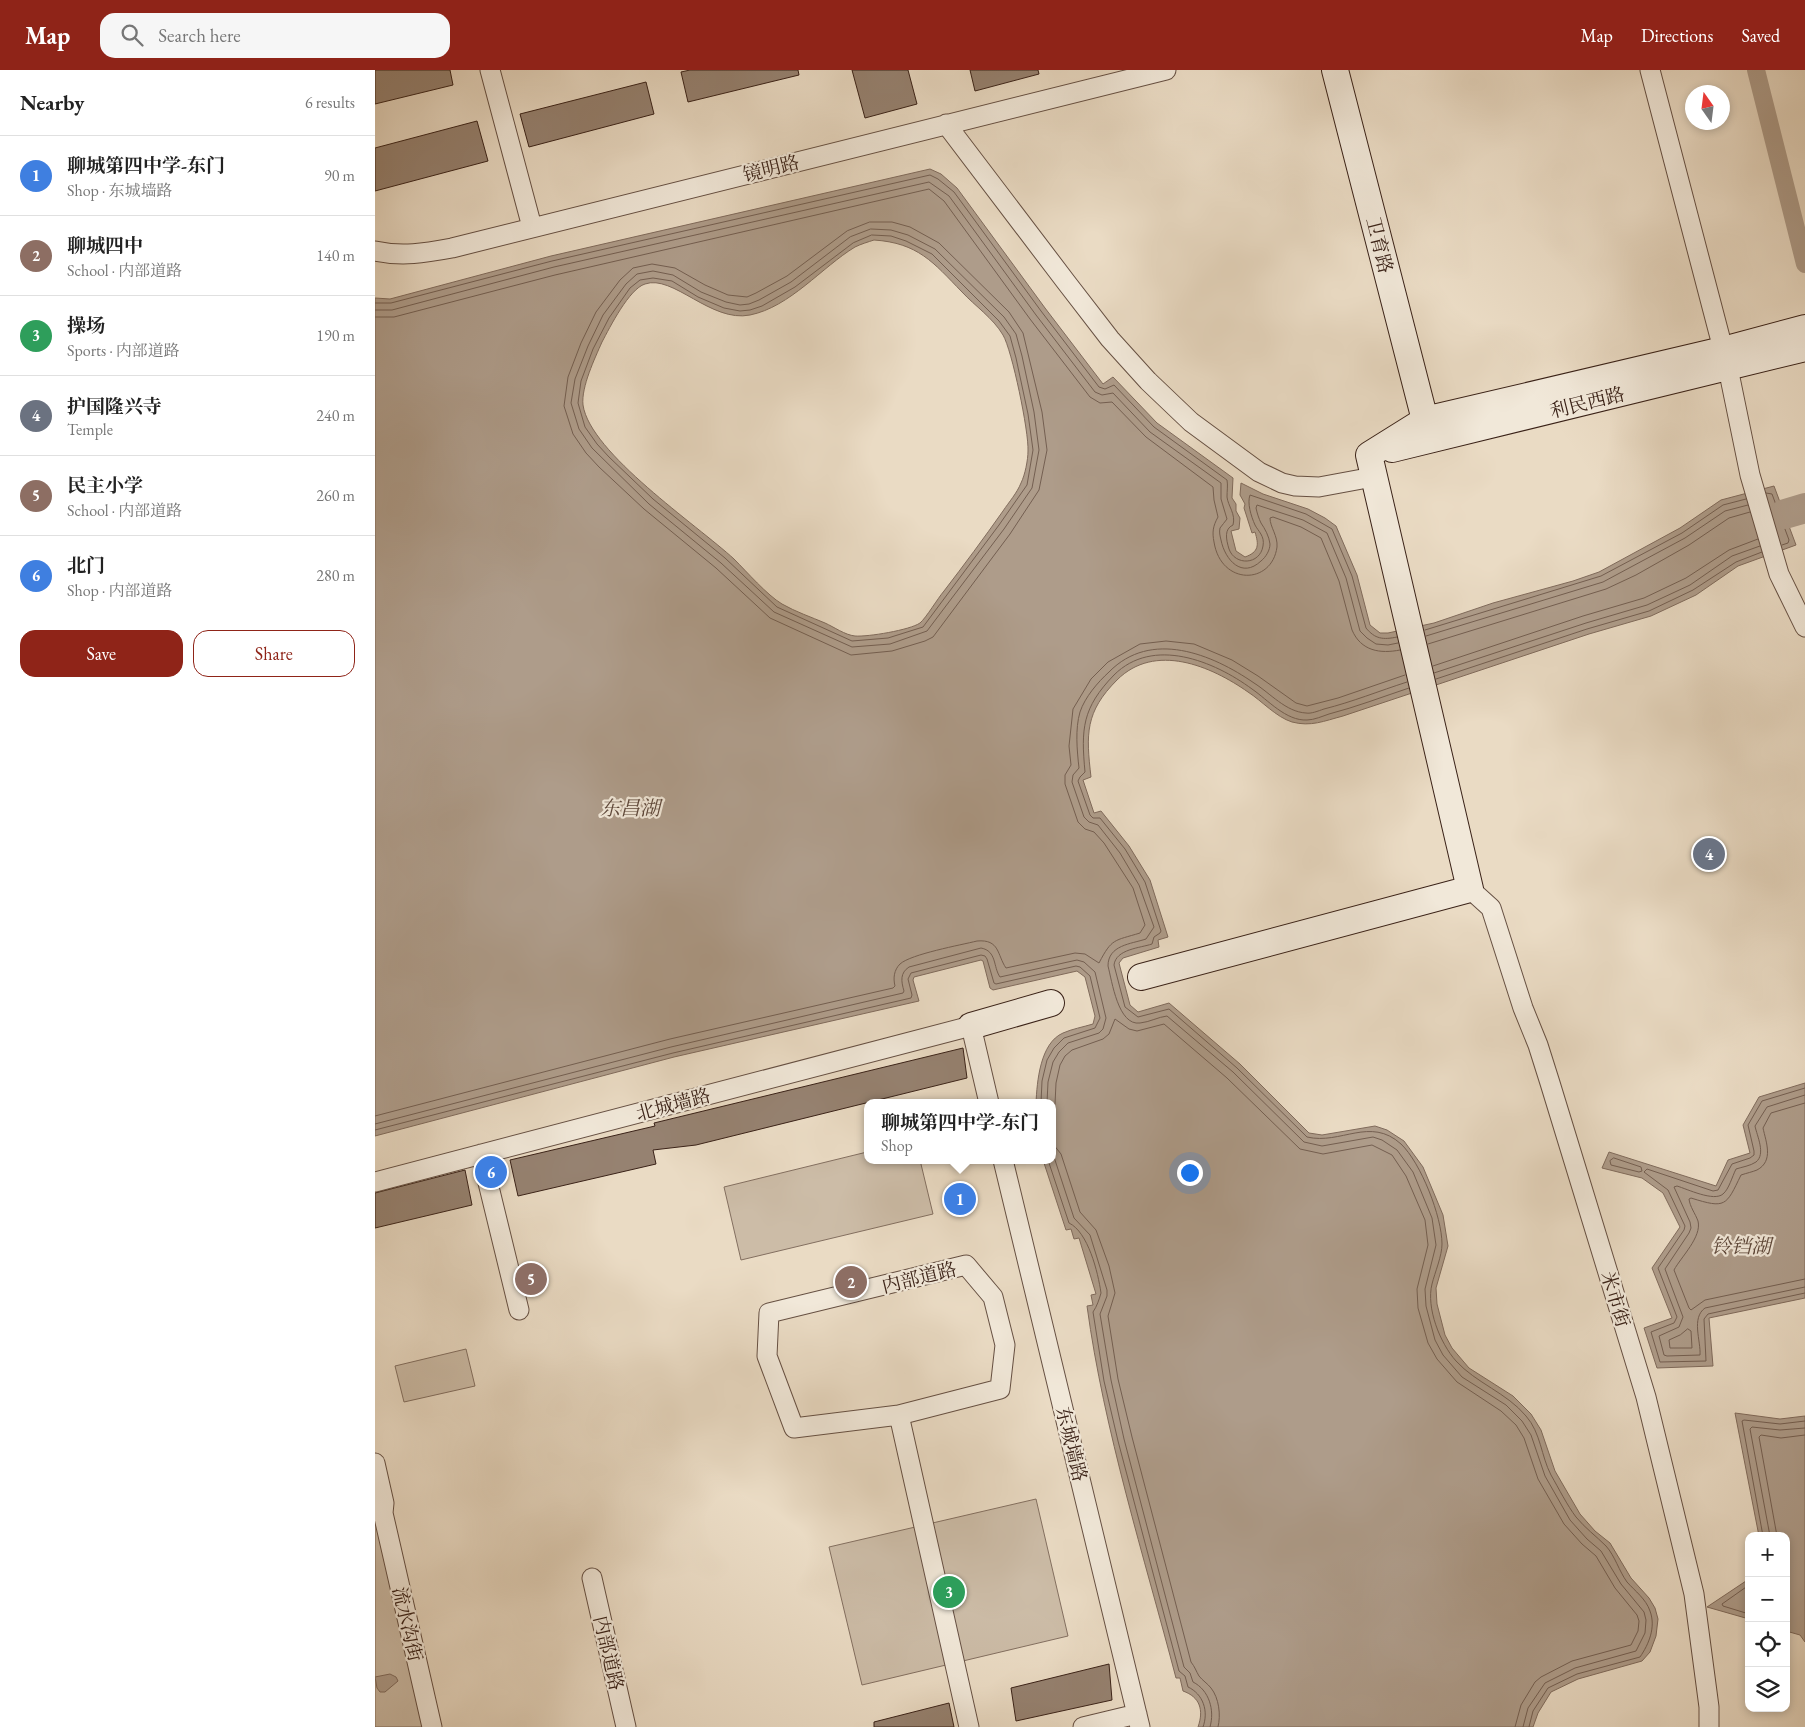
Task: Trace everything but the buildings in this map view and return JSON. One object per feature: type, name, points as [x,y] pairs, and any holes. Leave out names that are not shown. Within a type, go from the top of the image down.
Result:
[{"type":"main road","name":"卫育路","points":[[1335,70],[1434,418]]},
{"type":"main road","name":"卫育路","points":[[1354,70],[1434,418]]},
{"type":"main road","name":"利民西路","points":[[1371,466],[1725,359],[1805,328]]},
{"type":"main road","name":"利民西路","points":[[1371,466],[1434,418],[1725,359],[1805,348]]},
{"type":"main road","points":[[1141,977],[1470,889],[1404,600],[1371,466]]},
{"type":"main road","points":[[971,1026],[1051,1003]]},
{"type":"street","points":[[490,70],[532,227]]},
{"type":"street","name":"镜明路","points":[[375,251],[391,254],[416,254],[452,248],[1166,70]]},
{"type":"street","points":[[1650,70],[1725,359],[1749,475],[1779,574],[1805,627]]},
{"type":"street","points":[[946,124],[1065,282],[1111,339],[1148,381],[1191,422],[1259,472],[1283,483],[1295,486],[1319,487],[1371,466]]},
{"type":"street","name":"米市街","points":[[1470,889],[1491,908],[1523,1008],[1553,1092],[1646,1397],[1694,1594],[1709,1707],[1709,1727]]},
{"type":"street","points":[[971,1026],[988,1099]]},
{"type":"street","name":"北城墙路","points":[[375,1182],[971,1026]]},
{"type":"street","points":[[481,1154],[519,1310]]},
{"type":"street","name":"东城墙路","points":[[1004,1164],[1138,1721]]},
{"type":"street","name":"内部道路","points":[[966,1265],[993,1297],[1005,1346],[1000,1389],[899,1415],[794,1428],[767,1356],[769,1313],[966,1265]]},
{"type":"street","points":[[899,1415],[969,1727]]},
{"type":"street","name":"流水沟街","points":[[375,1463],[384,1503],[383,1513],[432,1727]]},
{"type":"street","name":"内部道路","points":[[592,1578],[626,1727]]},
{"type":"street","points":[[1091,1726],[1138,1721]]},
{"type":"shaded area","points":[[864,1153],[864,1164],[921,1164],[933,1214],[741,1260],[724,1187]]},
{"type":"shaded area","points":[[466,1349],[475,1386],[404,1402],[395,1366]]},
{"type":"shaded area","points":[[1036,1499],[1068,1636],[862,1685],[829,1547]]},
{"type":"shaded area","points":[[375,1515],[432,1727],[375,1727]]},
{"type":"water","name":"东昌湖","points":[[930,169],[941,174],[957,188],[1103,384],[1113,377],[1157,423],[1233,478],[1232,498],[1240,518],[1239,529],[1231,531],[1236,551],[1245,557],[1253,553],[1257,548],[1255,532],[1252,533],[1244,508],[1245,504],[1240,495],[1241,483],[1263,494],[1308,509],[1325,518],[1336,526],[1357,575],[1370,625],[1380,633],[1434,623],[1493,603],[1599,572],[1680,528],[1721,500],[1774,486],[1796,545],[1738,566],[1696,595],[1651,616],[1589,634],[1343,716],[1311,724],[1292,722],[1280,716],[1233,682],[1217,674],[1183,662],[1165,660],[1148,662],[1132,669],[1117,680],[1106,692],[1093,713],[1088,748],[1091,777],[1083,780],[1094,813],[1101,811],[1129,846],[1150,880],[1168,937],[1158,940],[1159,947],[1123,958],[1119,963],[1130,1005],[1138,1012],[1169,1003],[1240,1064],[1309,1133],[1322,1135],[1375,1126],[1387,1130],[1404,1141],[1423,1167],[1443,1215],[1448,1246],[1436,1288],[1437,1304],[1445,1335],[1452,1348],[1469,1368],[1513,1396],[1531,1414],[1541,1430],[1555,1471],[1580,1514],[1595,1531],[1610,1543],[1631,1578],[1649,1598],[1655,1608],[1658,1619],[1656,1636],[1650,1652],[1642,1661],[1578,1679],[1551,1692],[1538,1713],[1533,1727],[1198,1727],[1201,1715],[1199,1705],[1193,1697],[1183,1691],[1180,1678],[1176,1678],[1114,1446],[1094,1353],[1087,1306],[1093,1305],[1091,1295],[1096,1294],[1079,1238],[1074,1239],[1071,1229],[1066,1230],[1044,1164],[1056,1164],[1056,1099],[1036,1099],[1041,1064],[1049,1045],[1055,1038],[1063,1033],[1093,1024],[1095,1016],[1085,977],[1077,971],[993,990],[990,988],[983,961],[981,960],[914,977],[913,980],[919,1001],[674,1057],[375,1136],[375,298],[390,299],[551,256]],"holes":[[[874,240],[902,245],[914,250],[933,263],[989,318],[1003,335],[1011,357],[1019,392],[1026,427],[1028,455],[1024,476],[1015,494],[923,620],[915,626],[889,633],[855,636],[843,633],[825,623],[793,610],[770,595],[734,559],[647,487],[604,445],[590,424],[583,405],[583,398],[589,373],[610,327],[626,301],[639,287],[645,284],[656,283],[668,286],[721,312],[735,316],[750,315],[765,311],[779,304],[855,247]]]},
{"type":"water","name":"铃铛湖","points":[[1805,1083],[1805,1298],[1709,1318],[1713,1366],[1657,1368],[1644,1328],[1672,1318],[1652,1268],[1680,1227],[1663,1193],[1642,1178],[1602,1168],[1609,1152],[1716,1186],[1728,1160],[1750,1153],[1743,1125],[1759,1097]]},
{"type":"water","points":[[1735,1413],[1780,1419],[1805,1416],[1805,1642],[1800,1635],[1790,1632],[1790,1532],[1758,1532]]},
{"type":"water","points":[[1745,1582],[1745,1618],[1707,1607]]},
{"type":"water","points":[[390,1674],[396,1677],[398,1681],[385,1692],[380,1692],[377,1688],[375,1677]]},
{"type":"waterway","points":[[1756,70],[1805,264]]},
{"type":"waterway","points":[[1785,514],[1805,508]]},
{"type":"place","name":"护国隆兴寺","points":[[1709,854]]},
{"type":"place","name":"北门","points":[[491,1172]]},
{"type":"place","name":"聊城第四中学-东门","points":[[960,1199]]},
{"type":"place","name":"民主小学","points":[[531,1279]]},
{"type":"place","name":"聊城四中","points":[[851,1282]]},
{"type":"place","name":"操场","points":[[949,1592]]}]
